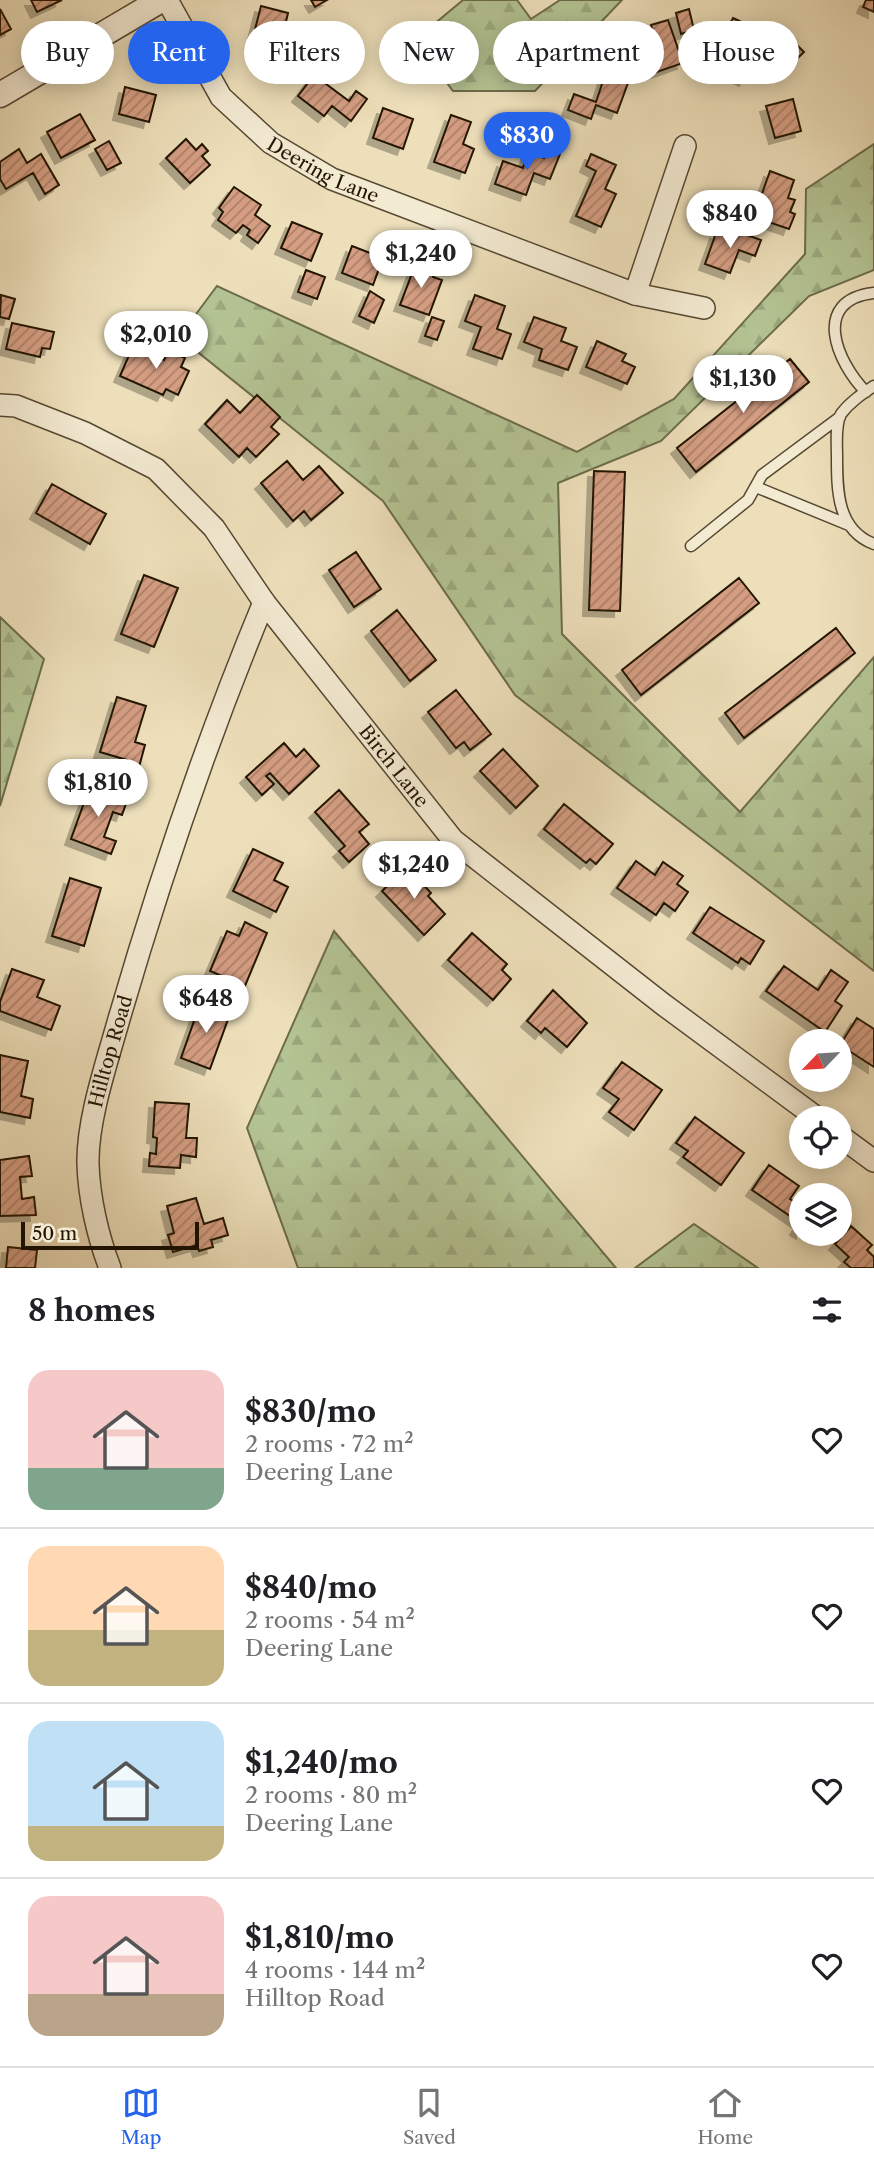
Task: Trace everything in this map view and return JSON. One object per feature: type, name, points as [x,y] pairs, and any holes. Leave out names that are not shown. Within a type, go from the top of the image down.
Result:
[{"type":"street","points":[[0,95],[161,0]]},
{"type":"street","name":"Deering Lane","points":[[167,0],[221,97],[271,143],[332,178],[635,294],[704,308]]},
{"type":"street","points":[[635,294],[685,146]]},
{"type":"street","name":"Birch Lane","points":[[0,405],[16,406],[85,433],[156,469],[214,528],[264,602],[453,840],[664,1005],[801,1106]]},
{"type":"street","name":"Hilltop Road","points":[[110,1268],[100,1242],[88,1164],[99,1090],[133,971],[232,679],[264,602]]},
{"type":"street","points":[[852,1145],[874,1161]]},
{"type":"lane","points":[[691,546],[748,500],[762,475],[839,417],[854,400],[870,389],[848,374],[836,347],[834,327],[838,314],[849,303],[862,295],[874,293]]},
{"type":"lane","points":[[839,417],[836,441],[838,502],[849,525]]},
{"type":"lane","points":[[756,487],[849,525],[874,544]]},
{"type":"green space","points":[[463,0],[517,0],[531,19],[560,0],[622,0],[602,21],[493,21],[493,84],[542,84],[535,91],[453,91],[448,84],[479,84],[479,21],[438,21]]},
{"type":"green space","points":[[874,144],[874,270],[809,296],[661,441],[558,483],[562,634],[740,812],[874,657],[874,971],[515,695],[383,501],[179,337],[217,286],[577,452],[674,399],[805,254],[806,189]]},
{"type":"green space","points":[[0,617],[44,659],[0,806]]},
{"type":"green space","points":[[334,931],[616,1268],[298,1268],[247,1128]]},
{"type":"green space","points":[[694,1224],[758,1268],[635,1268]]},
{"type":"building","points":[[31,0],[62,0],[37,12]]},
{"type":"building","points":[[311,0],[327,0],[315,7]]},
{"type":"building","points":[[866,0],[874,0],[874,12],[863,7]]},
{"type":"building","points":[[261,6],[288,13],[286,21],[257,21]]},
{"type":"building","points":[[0,9],[11,29],[0,35]]},
{"type":"building","points":[[689,9],[692,21],[678,21],[676,13]]},
{"type":"building","points":[[668,20],[678,49],[678,65],[664,70],[664,21]]},
{"type":"building","points":[[307,84],[326,84],[349,101],[356,91],[367,99],[351,121],[332,106],[324,116],[298,96]]},
{"type":"building","points":[[602,84],[628,84],[617,113],[596,105],[591,119],[568,110],[574,94],[596,102]]},
{"type":"building","points":[[125,87],[156,95],[149,122],[119,114]]},
{"type":"building","points":[[793,99],[801,131],[775,138],[766,106]]},
{"type":"building","points":[[383,108],[413,119],[403,149],[373,138]]},
{"type":"building","points":[[80,114],[95,140],[61,158],[47,132]]},
{"type":"building","points":[[451,115],[471,122],[463,144],[474,149],[465,173],[434,162]]},
{"type":"building","points":[[186,139],[196,150],[202,144],[208,151],[202,156],[210,165],[190,183],[166,158]]},
{"type":"building","points":[[109,141],[121,163],[107,170],[95,149]]},
{"type":"building","points":[[19,149],[27,163],[41,154],[59,185],[45,194],[33,173],[6,189],[0,179],[0,162]]},
{"type":"building","points":[[548,149],[560,154],[550,179],[534,173],[526,195],[495,184],[503,161],[523,168],[528,152],[544,158]]},
{"type":"building","points":[[591,154],[616,165],[605,189],[616,194],[601,227],[576,216],[596,171],[586,166]]},
{"type":"building","points":[[770,171],[794,180],[788,198],[795,200],[790,212],[795,214],[789,229],[760,219],[766,204],[759,202]]},
{"type":"building","points":[[234,187],[261,205],[255,215],[270,226],[258,243],[247,235],[250,230],[243,225],[236,233],[218,220],[223,212],[219,208]]},
{"type":"building","points":[[292,222],[322,234],[311,261],[281,248]]},
{"type":"building","points":[[733,230],[761,240],[755,256],[739,250],[730,273],[705,264],[716,233],[730,238]]},
{"type":"building","points":[[352,246],[383,258],[373,285],[342,273]]},
{"type":"building","points":[[416,263],[436,270],[433,277],[442,280],[429,315],[400,305]]},
{"type":"building","points":[[306,270],[325,277],[317,299],[298,292]]},
{"type":"building","points":[[370,291],[384,300],[374,323],[359,316]]},
{"type":"building","points":[[1,295],[15,299],[9,319],[0,317]]},
{"type":"building","points":[[475,295],[505,306],[497,329],[511,334],[502,359],[473,349],[481,327],[465,321]]},
{"type":"building","points":[[432,317],[444,321],[437,340],[425,336]]},
{"type":"building","points":[[534,317],[566,328],[561,341],[577,347],[568,370],[539,360],[542,349],[524,342]]},
{"type":"building","points":[[12,323],[54,332],[50,349],[42,348],[40,357],[6,349]]},
{"type":"building","points":[[597,341],[626,354],[622,361],[635,367],[627,384],[586,367]]},
{"type":"building","points":[[133,346],[164,360],[168,350],[185,358],[181,367],[189,371],[178,395],[166,389],[163,395],[120,376]]},
{"type":"building","points":[[790,359],[809,382],[696,472],[677,448]]},
{"type":"building","points":[[257,395],[280,417],[271,427],[279,434],[256,457],[247,448],[239,457],[205,424],[227,400],[240,413]]},
{"type":"building","points":[[287,461],[303,480],[319,466],[343,493],[311,520],[304,511],[293,521],[261,483]]},
{"type":"building","points":[[594,471],[625,472],[620,611],[589,610]]},
{"type":"building","points":[[52,484],[106,514],[90,544],[36,513]]},
{"type":"building","points":[[356,552],[381,589],[354,607],[329,570]]},
{"type":"building","points":[[144,575],[178,588],[154,647],[121,634]]},
{"type":"building","points":[[739,578],[759,603],[641,695],[622,670]]},
{"type":"building","points":[[397,610],[436,660],[410,681],[371,631]]},
{"type":"building","points":[[836,628],[855,653],[744,738],[725,713]]},
{"type":"building","points":[[456,690],[491,734],[470,750],[464,742],[456,748],[428,712]]},
{"type":"building","points":[[117,697],[146,706],[135,742],[145,745],[139,767],[126,764],[127,760],[100,752]]},
{"type":"building","points":[[284,743],[296,757],[304,749],[319,766],[289,794],[270,773],[266,776],[274,784],[262,795],[246,777]]},
{"type":"building","points":[[503,749],[538,786],[516,808],[480,771]]},
{"type":"building","points":[[90,786],[115,796],[117,791],[129,795],[122,815],[113,812],[104,837],[116,841],[111,854],[71,839]]},
{"type":"building","points":[[339,790],[369,824],[359,832],[369,844],[349,862],[339,851],[345,846],[315,812]]},
{"type":"building","points":[[564,804],[613,844],[596,864],[590,859],[586,863],[544,829]]},
{"type":"building","points":[[253,849],[283,863],[274,880],[288,887],[276,912],[233,891]]},
{"type":"building","points":[[636,861],[655,875],[663,862],[683,876],[677,884],[688,892],[675,911],[664,903],[656,915],[617,888]]},
{"type":"building","points":[[407,867],[431,893],[428,896],[445,914],[424,935],[382,891]]},
{"type":"building","points":[[70,878],[101,888],[84,946],[52,936]]},
{"type":"building","points":[[710,907],[764,941],[750,964],[741,958],[738,963],[693,933]]},
{"type":"building","points":[[245,922],[267,933],[245,986],[210,971],[227,931],[239,936]]},
{"type":"building","points":[[472,933],[507,964],[502,970],[511,979],[493,1000],[448,960]]},
{"type":"building","points":[[784,966],[818,990],[831,970],[848,982],[835,1001],[842,1006],[827,1029],[821,1029],[766,991]]},
{"type":"building","points":[[12,969],[44,980],[37,997],[60,1006],[51,1030],[0,1011],[0,1002]]},
{"type":"building","points":[[553,990],[587,1023],[567,1047],[545,1028],[541,1033],[527,1021]]},
{"type":"building","points":[[201,1001],[231,1011],[210,1069],[181,1058]]},
{"type":"building","points":[[857,1018],[874,1029],[874,1067],[852,1053],[850,1029]]},
{"type":"building","points":[[0,1055],[28,1061],[21,1096],[33,1099],[30,1118],[0,1112]]},
{"type":"building","points":[[622,1062],[662,1090],[634,1130],[609,1112],[619,1099],[603,1088]]},
{"type":"building","points":[[155,1102],[189,1104],[186,1138],[197,1138],[196,1157],[181,1155],[180,1168],[149,1166],[150,1153],[156,1154],[157,1138],[153,1137]]},
{"type":"building","points":[[695,1117],[744,1153],[721,1185],[683,1157],[688,1151],[676,1143]]},
{"type":"building","points":[[29,1156],[32,1176],[20,1177],[22,1199],[34,1197],[36,1215],[0,1216],[0,1160]]},
{"type":"building","points":[[769,1165],[795,1183],[789,1183],[789,1215],[752,1190]]},
{"type":"building","points":[[196,1198],[204,1224],[223,1218],[228,1235],[211,1240],[213,1247],[199,1251],[197,1245],[173,1252],[168,1235],[174,1233],[167,1206]]},
{"type":"building","points":[[852,1227],[872,1245],[867,1250],[874,1257],[874,1268],[851,1268],[844,1262],[849,1257],[837,1246],[852,1246]]},
{"type":"building","points":[[8,1247],[37,1250],[35,1268],[6,1268]]}]
